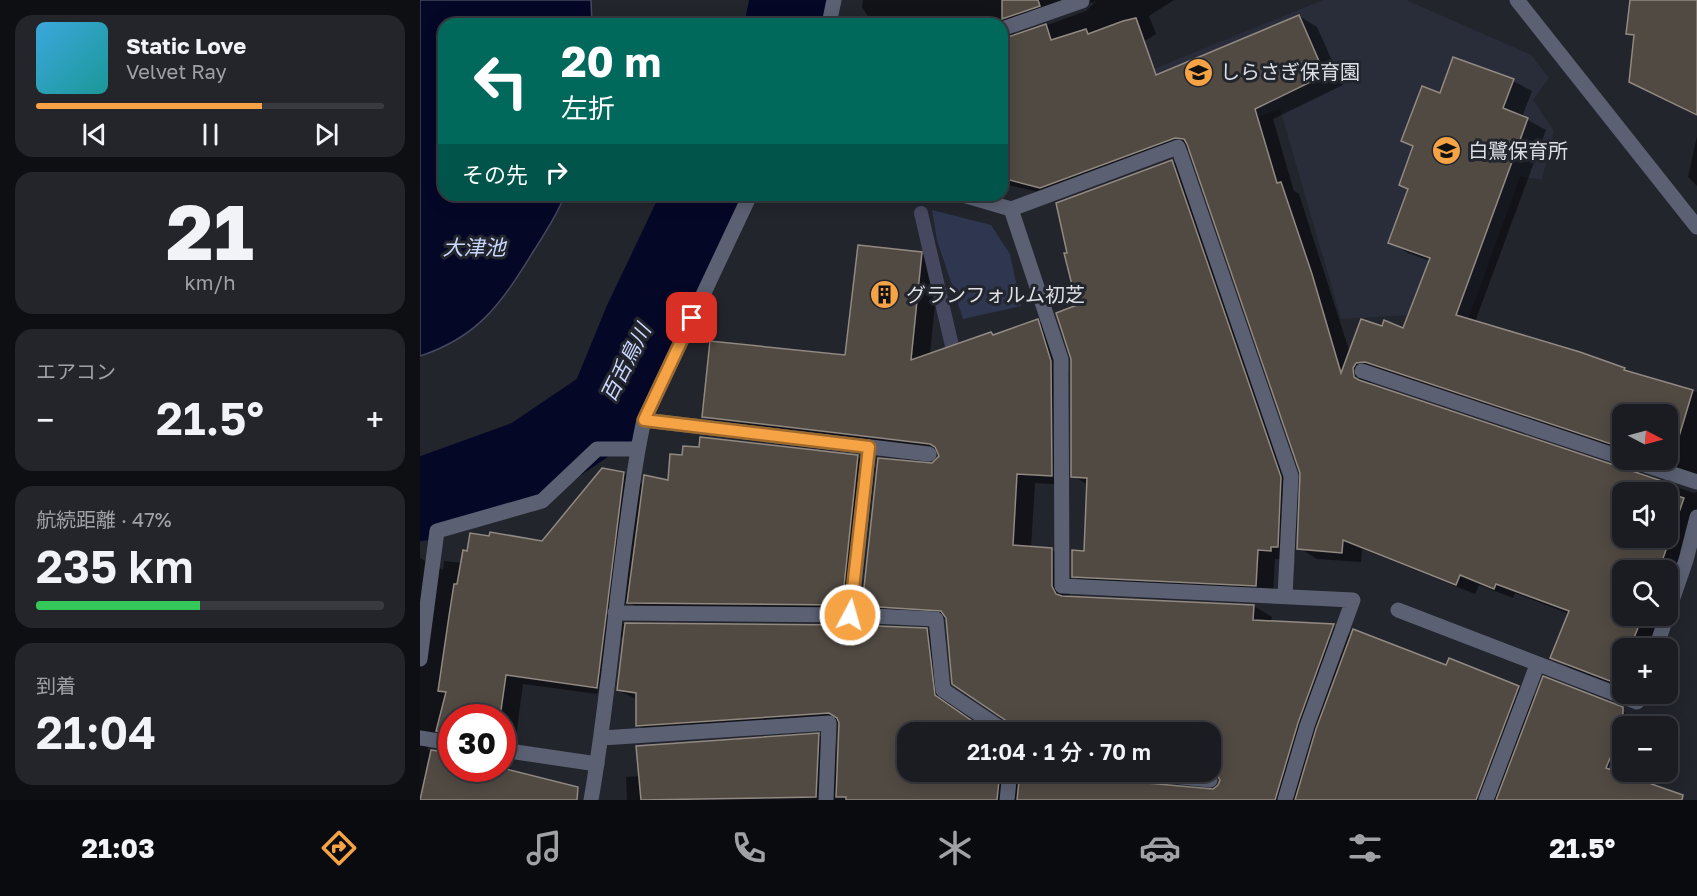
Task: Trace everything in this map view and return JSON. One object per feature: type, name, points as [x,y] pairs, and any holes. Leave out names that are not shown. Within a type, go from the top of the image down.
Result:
[{"type":"street","points":[[830,18],[834,0]]},
{"type":"street","points":[[1008,27],[1083,1],[1081,0]]},
{"type":"street","points":[[1517,0],[1697,227]]},
{"type":"street","points":[[984,201],[1011,209],[1178,147],[1291,477],[1285,596]]},
{"type":"street","points":[[591,800],[602,738],[615,613],[637,449],[644,420],[747,201]]},
{"type":"street","points":[[1011,209],[1061,359],[1062,586],[1353,600],[1307,726],[1285,800]]},
{"type":"street","points":[[1362,371],[1612,454]]},
{"type":"street","points":[[644,420],[929,454]]},
{"type":"street","points":[[850,615],[869,447]]},
{"type":"street","points":[[420,659],[437,531],[542,501],[597,449],[637,449]]},
{"type":"street","points":[[1661,470],[1697,482]]},
{"type":"street","points":[[1678,584],[1697,518]]},
{"type":"street","points":[[1398,610],[1612,693]]},
{"type":"street","points":[[615,613],[850,615],[936,619],[943,690],[991,722]]},
{"type":"street","points":[[1486,800],[1537,665]]},
{"type":"street","points":[[602,738],[829,723],[826,800]]},
{"type":"street","points":[[420,738],[438,741]]},
{"type":"street","points":[[516,752],[597,764]]},
{"type":"street","points":[[1007,800],[1009,782]]},
{"type":"shaded area","points":[[1323,0],[1406,0],[1531,55],[1549,78],[1533,100],[1554,131],[1542,179],[1520,177],[1468,320],[1410,315],[1341,319],[1280,109],[1204,134],[1149,71]]},
{"type":"shaded area","points":[[932,210],[991,225],[1010,254],[1021,306],[963,319],[937,240]]},
{"type":"water","name":"大津池","points":[[420,0],[591,0],[592,18],[438,18],[438,201],[562,201],[551,224],[511,287],[487,316],[458,339],[420,356]]},
{"type":"building","points":[[1002,0],[1038,0],[1040,6],[1002,18]]},
{"type":"building","points":[[1630,0],[1697,0],[1697,115],[1629,82],[1634,35],[1626,34]]},
{"type":"building","points":[[1299,15],[1325,75],[1255,109],[1277,183],[1281,182],[1312,274],[1341,373],[1361,319],[1382,326],[1384,320],[1403,328],[1430,258],[1388,243],[1408,189],[1399,185],[1413,146],[1401,141],[1422,86],[1440,93],[1453,57],[1514,79],[1503,108],[1528,118],[1456,315],[1580,352],[1625,368],[1624,370],[1693,390],[1678,440],[1678,404],[1612,404],[1612,444],[1365,362],[1356,363],[1353,368],[1354,377],[1612,464],[1612,470],[1629,470],[1665,482],[1612,482],[1612,548],[1667,548],[1662,560],[1612,560],[1612,626],[1639,626],[1634,638],[1612,638],[1612,682],[1550,658],[1569,611],[1496,584],[1494,589],[1460,575],[1456,585],[1343,540],[1342,553],[1297,549],[1300,473],[1184,139],[1175,138],[1040,188],[1008,180],[1008,37],[1046,24],[1051,40],[1086,29],[1088,34],[1136,18],[1156,75]]},
{"type":"building","points":[[1172,160],[1281,477],[1278,547],[1271,547],[1271,551],[1258,550],[1256,586],[1072,577],[1072,550],[1084,551],[1087,478],[1071,477],[1071,359],[1056,313],[1077,305],[1064,253],[1067,253],[1056,203]]},
{"type":"building","points":[[858,245],[922,252],[911,360],[991,332],[993,335],[1038,319],[1051,361],[1052,476],[1017,474],[1013,545],[1052,548],[1052,586],[1056,594],[1254,605],[1253,620],[1334,624],[1298,723],[1275,800],[1017,800],[1019,782],[1136,782],[1213,789],[1221,782],[1221,722],[1008,722],[952,684],[946,618],[941,611],[862,606],[878,458],[932,463],[939,456],[935,447],[930,444],[702,417],[710,341],[845,355]]},
{"type":"building","points":[[700,437],[858,455],[842,605],[627,603],[644,475],[668,480],[670,454],[682,455],[683,446],[699,447]]},
{"type":"building","points":[[602,468],[624,472],[597,688],[506,675],[502,704],[443,704],[446,692],[438,691],[454,584],[457,584],[463,550],[467,551],[470,533],[489,536],[490,532],[542,541]]},
{"type":"building","points":[[1678,496],[1684,498],[1678,515]]},
{"type":"building","points":[[625,623],[927,628],[935,695],[974,722],[897,722],[897,782],[999,782],[997,800],[846,800],[846,797],[836,797],[839,723],[837,718],[829,713],[636,726],[636,693],[617,690]]},
{"type":"building","points":[[1353,629],[1446,665],[1449,658],[1519,686],[1476,800],[1295,800],[1316,729]]},
{"type":"building","points":[[1543,676],[1623,707],[1623,716],[1612,716],[1612,754],[1606,768],[1612,770],[1612,782],[1646,782],[1683,795],[1682,800],[1496,800]]},
{"type":"building","points":[[819,733],[816,797],[641,800],[636,746]]},
{"type":"building","points":[[431,750],[438,751],[438,782],[516,782],[516,772],[578,787],[577,800],[420,800]]},
{"type":"waterway","name":"百舌鳥川","points":[[787,18],[791,0]]},
{"type":"waterway","name":"百舌鳥川","points":[[420,500],[530,460],[610,406],[644,323],[702,201]]},
{"type":"waterway","points":[[921,213],[956,363]]},
{"type":"waterway","points":[[1603,800],[1612,778]]},
{"type":"place","name":"しらさぎ保育園","points":[[1199,72]]},
{"type":"place","name":"白鷺保育所","points":[[1447,151]]},
{"type":"place","name":"グランフォルム初芝","points":[[885,295]]},
{"type":"route","points":[[692,318],[644,420],[869,447],[850,615]]}]
